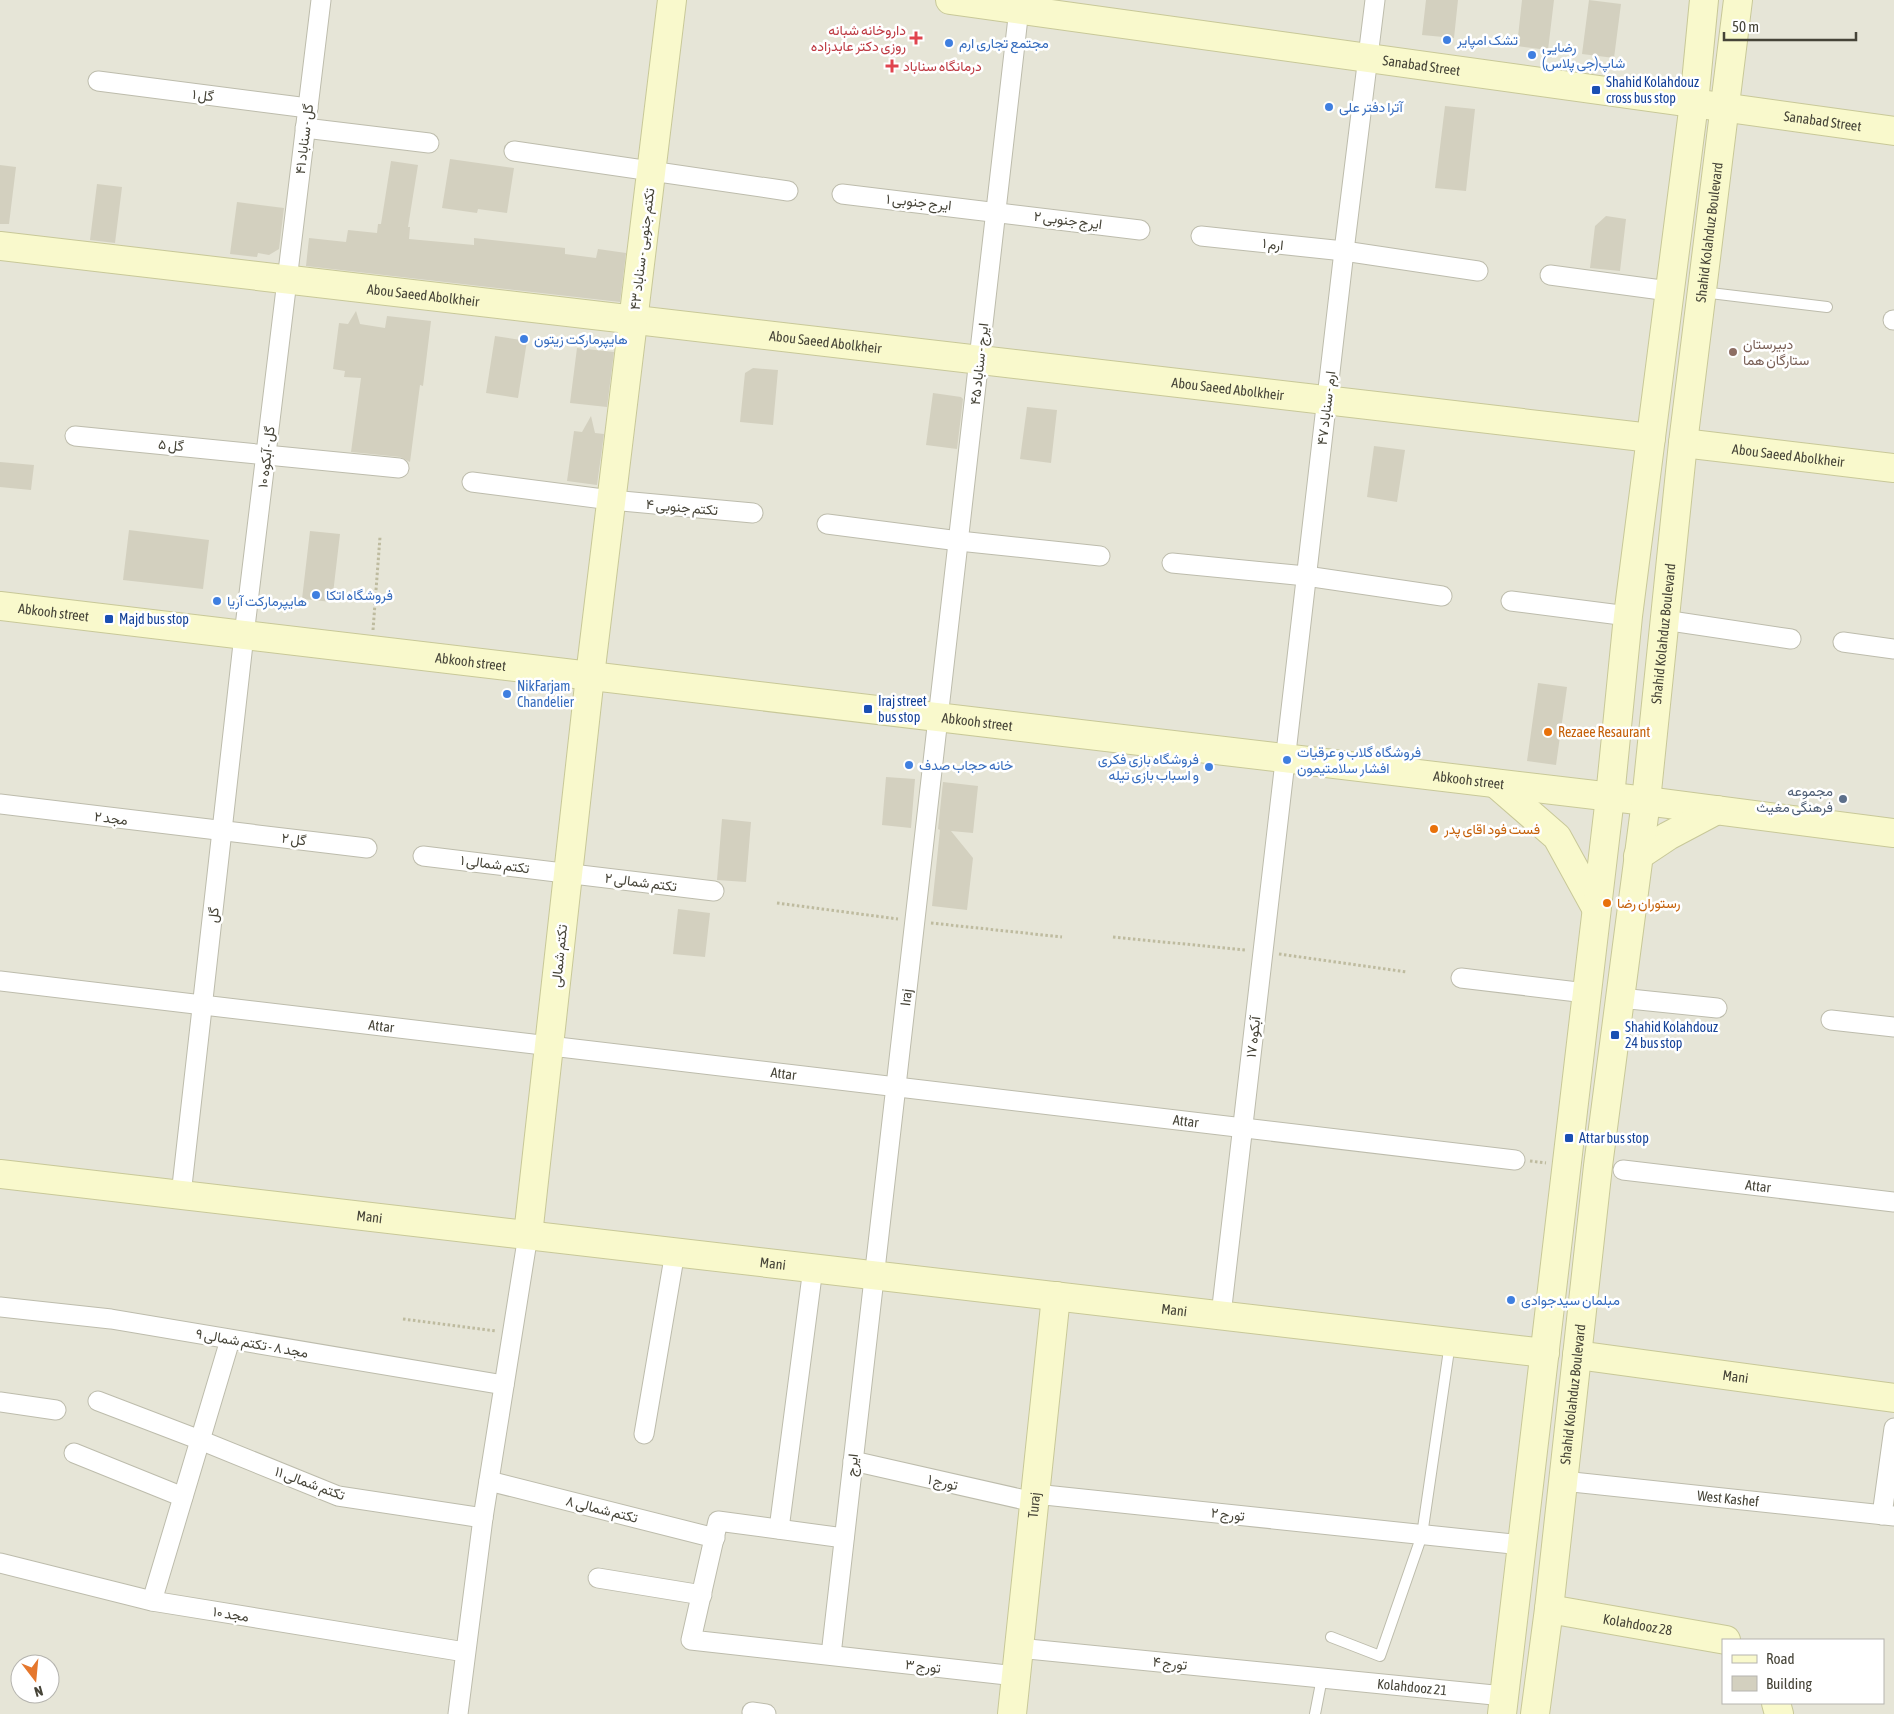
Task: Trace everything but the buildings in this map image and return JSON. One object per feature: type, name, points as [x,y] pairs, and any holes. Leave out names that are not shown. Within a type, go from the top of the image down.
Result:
[{"type":"main road","name":"تکتم جنوبی - سناباد ۴۳","points":[[590,676],[672,0]]},
{"type":"main road","name":"Sanabad Street","points":[[950,0],[1020,5],[1369,58],[1894,130]]},
{"type":"main road","points":[[1503,1705],[1610,797],[1628,616],[1694,103],[1704,0]]},
{"type":"main road","name":"Shahid Kolahduz Boulevard","points":[[1535,1714],[1549,1609],[1598,1166],[1646,801],[1683,443],[1738,0]]},
{"type":"main road","name":"Abou Saeed Abolkheir","points":[[0,246],[1651,438]]},
{"type":"main road","name":"Abou Saeed Abolkheir","points":[[1683,443],[1894,468]]},
{"type":"main road","name":"Abkooh street","points":[[0,606],[1894,832]]},
{"type":"main road","name":"تکتم شمالی","points":[[528,1235],[590,676]]},
{"type":"main road","points":[[1496,784],[1557,837],[1596,908]]},
{"type":"main road","points":[[1638,856],[1668,836],[1717,810]]},
{"type":"main road","name":"Mani","points":[[0,1174],[1545,1353]]},
{"type":"main road","name":"Turaj","points":[[1012,1714],[1056,1296]]},
{"type":"main road","name":"Mani","points":[[1577,1355],[1894,1398]]},
{"type":"main road","name":"Kolahdooz 28","points":[[1549,1609],[1722,1639]]},
{"type":"street","name":"گل - سناباد ۴۱","points":[[287,279],[321,0]]},
{"type":"street","name":"ارم - سناباد ۴۷","points":[[1285,759],[1344,251],[1376,0]]},
{"type":"street","name":"ایرج - سناباد ۴۵","points":[[939,718],[1020,5]]},
{"type":"street","name":"گل ۱","points":[[98,81],[308,108]]},
{"type":"street","points":[[305,128],[429,143]]},
{"type":"street","points":[[514,151],[788,191]]},
{"type":"street","name":"ایرج جنوبی ۱","points":[[842,194],[996,211]]},
{"type":"street","name":"ایرج جنوبی ۲","points":[[996,211],[1140,230]]},
{"type":"street","name":"ارم ۱","points":[[1201,236],[1344,251],[1478,271]]},
{"type":"street","points":[[1550,275],[1669,291]]},
{"type":"street","name":"گل - آبکوه ۱۰","points":[[244,635],[287,279]]},
{"type":"street","name":"گل ۵","points":[[75,436],[399,468]]},
{"type":"street","name":"تکتم جنوبی ۴","points":[[472,482],[611,500],[754,513]]},
{"type":"street","points":[[827,524],[959,541],[1100,556]]},
{"type":"street","points":[[1172,563],[1306,576],[1442,596]]},
{"type":"street","points":[[1511,601],[1628,616]]},
{"type":"street","points":[[1664,620],[1791,639]]},
{"type":"street","name":"گل","points":[[181,1195],[244,635]]},
{"type":"street","points":[[1843,642],[1894,649]]},
{"type":"street","name":"Iraj","points":[[873,1275],[939,718]]},
{"type":"street","name":"آبکوه ۱۷","points":[[1221,1315],[1285,759]]},
{"type":"street","name":"مجد ۲","points":[[0,804],[222,831]]},
{"type":"street","name":"گل ۲","points":[[222,831],[367,848]]},
{"type":"street","name":"تکتم شمالی ۱","points":[[423,856],[568,873]]},
{"type":"street","name":"تکتم شمالی ۲","points":[[568,873],[714,892]]},
{"type":"street","points":[[1461,978],[1586,993]]},
{"type":"street","name":"Attar","points":[[0,981],[1515,1160]]},
{"type":"street","points":[[1620,998],[1717,1008]]},
{"type":"street","points":[[1831,1020],[1894,1027]]},
{"type":"street","name":"Attar","points":[[1623,1170],[1894,1202]]},
{"type":"street","points":[[458,1714],[483,1518],[528,1235]]},
{"type":"street","points":[[644,1434],[675,1252]]},
{"type":"street","points":[[779,1529],[813,1268]]},
{"type":"street","name":"ایرج","points":[[831,1655],[873,1275]]},
{"type":"street","name":"مجد ۸ - تکتم شمالی ۹","points":[[0,1307],[111,1319],[504,1385]]},
{"type":"street","points":[[152,1601],[230,1340]]},
{"type":"street","points":[[0,1402],[56,1410]]},
{"type":"street","name":"تکتم شمالی ۱۱","points":[[98,1402],[200,1440],[338,1496],[483,1518]]},
{"type":"street","points":[[1888,1516],[1894,1428]]},
{"type":"street","points":[[74,1453],[183,1497]]},
{"type":"street","name":"تورج ۱","points":[[853,1461],[1034,1498]]},
{"type":"street","name":"تکتم شمالی ۸","points":[[489,1481],[714,1538]]},
{"type":"street","name":"West Kashef","points":[[1563,1481],[1888,1516]]},
{"type":"street","name":"تورج ۲","points":[[1034,1498],[1522,1545]]},
{"type":"street","points":[[598,1578],[702,1595],[718,1521],[844,1538]]},
{"type":"street","name":"مجد ۱۰","points":[[0,1563],[152,1601],[465,1652]]},
{"type":"street","name":"تورج ۳","points":[[702,1595],[691,1640],[1016,1676]]},
{"type":"street","name":"تورج ۴","points":[[1018,1648],[1322,1678]]},
{"type":"street","name":"Kolahdooz 21","points":[[1322,1678],[1503,1705]]},
{"type":"lane","points":[[1701,292],[1827,307]]},
{"type":"lane","points":[[1332,1637],[1380,1656],[1422,1535],[1450,1342]]},
{"type":"lane","points":[[1315,1714],[1322,1678]]},
{"type":"path","points":[[371,650],[380,537]]},
{"type":"path","points":[[777,903],[915,922],[1062,937]]},
{"type":"path","points":[[1113,936],[1263,952],[1407,972]]},
{"type":"path","points":[[1515,1160],[1566,1166]]},
{"type":"path","points":[[403,1319],[512,1332]]},
{"type":"shaded area","points":[[0,0],[1894,0],[1894,1714],[0,1714]]},
{"type":"place","name":"داروخانه شبانه روزی دکتر عابدزاده","points":[[916,38]]},
{"type":"place","name":"تشک امپایر","points":[[1447,40]]},
{"type":"place","name":"مجتمع تجاری ارم","points":[[949,43]]},
{"type":"place","name":"رضایی شاپ(جی پلاس)","points":[[1532,55]]},
{"type":"place","name":"درمانگاه سناباد","points":[[892,66]]},
{"type":"place","name":"Shahid Kolahdouz cross bus stop","points":[[1596,90]]},
{"type":"place","name":"آترا دفتر علی","points":[[1329,107]]},
{"type":"place","name":"هایپرمارکت زیتون","points":[[524,339]]},
{"type":"place","name":"دبیرستان ستارگان هما","points":[[1733,352]]},
{"type":"place","name":"فروشگاه اتکا","points":[[316,595]]},
{"type":"place","name":"هایپرمارکت آریا","points":[[217,601]]},
{"type":"place","name":"Majd bus stop","points":[[109,619]]},
{"type":"place","name":"NikFarjam Chandelier","points":[[507,694]]},
{"type":"place","name":"Iraj street bus stop","points":[[868,709]]},
{"type":"place","name":"Rezaee Resaurant","points":[[1548,732]]},
{"type":"place","name":"فروشگاه گلاب و عرقیات افشار سلامتیمون","points":[[1287,760]]},
{"type":"place","name":"خانه حجاب صدف","points":[[909,765]]},
{"type":"place","name":"فروشگاه بازی فکری و اسباب بازی تیله","points":[[1209,767]]},
{"type":"place","name":"مجموعه فرهنگی مغیث","points":[[1843,799]]},
{"type":"place","name":"فست فود اقای پدر","points":[[1434,829]]},
{"type":"place","name":"رستوران رضا","points":[[1607,903]]},
{"type":"place","name":"Shahid Kolahdouz 24 bus stop","points":[[1615,1035]]},
{"type":"place","name":"Attar bus stop","points":[[1569,1138]]},
{"type":"place","name":"مبلمان سیدجوادی","points":[[1511,1300]]}]
